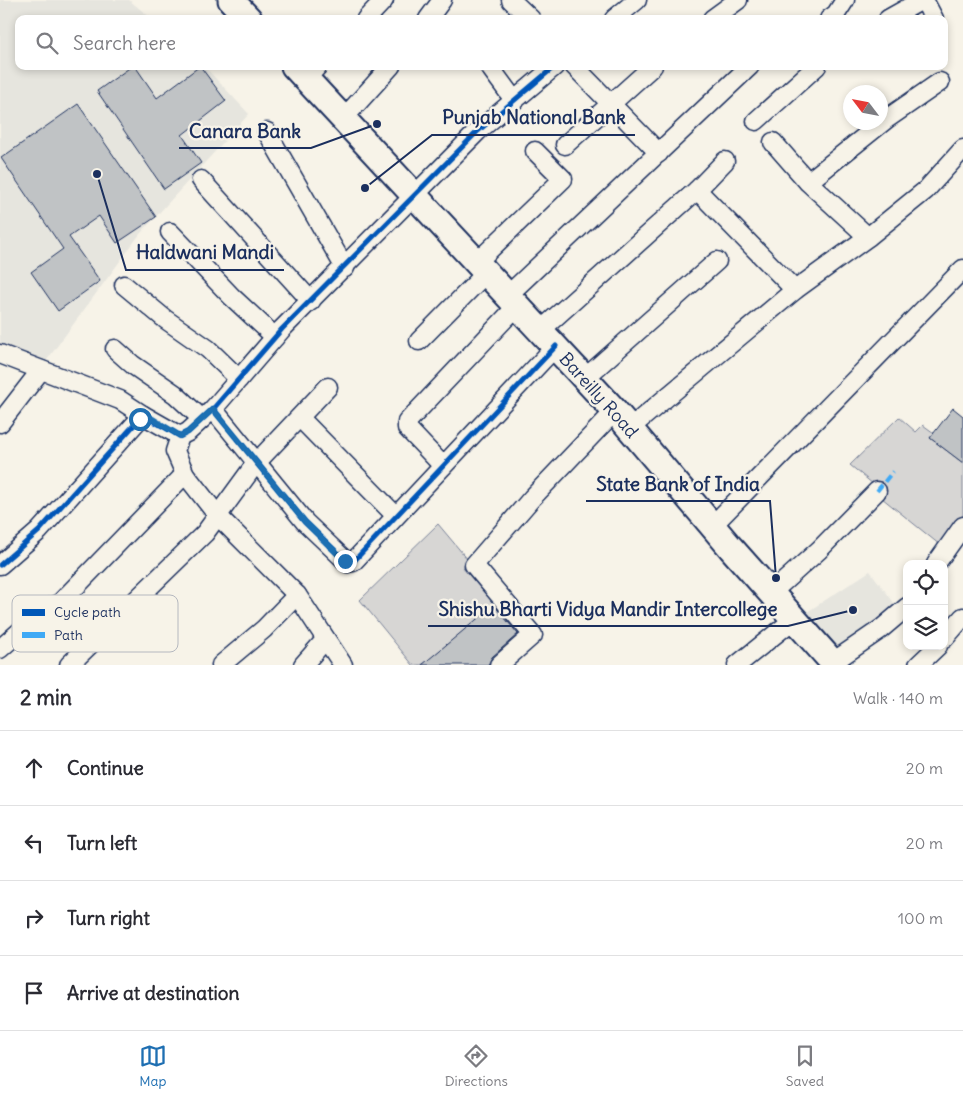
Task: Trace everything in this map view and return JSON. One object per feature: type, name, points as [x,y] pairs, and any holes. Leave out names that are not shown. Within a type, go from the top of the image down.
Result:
[{"type":"highway","points":[[231,0],[245,15]]},
{"type":"highway","name":"Bareilly Road","points":[[306,70],[344,118],[623,419],[712,526],[793,620],[834,664]]},
{"type":"street","points":[[370,15],[384,0]]},
{"type":"street","points":[[431,15],[442,0]]},
{"type":"street","points":[[619,15],[636,0]]},
{"type":"street","points":[[717,15],[738,0]]},
{"type":"street","points":[[835,15],[845,0]]},
{"type":"street","points":[[895,15],[923,0],[932,15]]},
{"type":"street","points":[[344,118],[387,70]]},
{"type":"street","points":[[492,70],[514,100]]},
{"type":"street","points":[[343,665],[297,595],[218,516],[185,474],[175,452],[180,436],[188,432],[207,414],[275,338],[478,131],[551,70]]},
{"type":"street","points":[[578,70],[658,153]]},
{"type":"street","points":[[565,145],[649,70]]},
{"type":"street","points":[[443,466],[408,428],[407,422],[513,300],[658,153],[746,70]]},
{"type":"street","points":[[756,121],[813,70]]},
{"type":"street","points":[[808,182],[888,118],[940,82]]},
{"type":"street","points":[[268,132],[344,268]]},
{"type":"street","points":[[773,142],[808,182],[868,238]]},
{"type":"street","points":[[499,665],[533,635],[474,565],[532,498],[623,419],[795,290],[868,238],[926,190],[963,149]]},
{"type":"street","points":[[419,341],[563,179],[535,151]]},
{"type":"street","points":[[115,349],[133,365],[207,414],[256,463],[305,522],[348,563],[353,562],[395,515],[443,466],[548,338],[725,161]]},
{"type":"street","points":[[201,180],[311,301]]},
{"type":"street","points":[[696,190],[795,290]]},
{"type":"street","points":[[170,232],[232,297],[275,338]]},
{"type":"street","points":[[585,378],[717,260]]},
{"type":"street","points":[[712,526],[963,269]]},
{"type":"street","points":[[124,284],[165,319],[208,349],[239,379]]},
{"type":"street","points":[[0,354],[120,400],[180,436]]},
{"type":"street","points":[[0,423],[41,370]]},
{"type":"street","points":[[142,595],[206,533],[256,463],[328,387]]},
{"type":"street","points":[[0,565],[39,531],[144,415]]},
{"type":"street","points":[[300,418],[395,515]]},
{"type":"street","points":[[68,595],[185,474]]},
{"type":"street","points":[[771,593],[819,550],[878,492]]},
{"type":"street","points":[[939,560],[963,526]]},
{"type":"street","points":[[221,665],[264,629],[297,595]]},
{"type":"street","points":[[834,664],[903,610]]},
{"type":"street","points":[[948,634],[963,617]]},
{"type":"street","points":[[737,665],[793,620]]},
{"type":"street","points":[[0,648],[12,638]]},
{"type":"street","points":[[303,665],[325,640]]},
{"type":"street","points":[[918,665],[934,650]]},
{"type":"street","points":[[69,665],[82,652]]},
{"type":"shaded area","points":[[0,0],[129,0],[147,15],[15,15],[15,70],[208,70],[249,114],[140,234],[44,364],[0,348]]},
{"type":"shaded area","points":[[899,417],[916,432],[923,425],[934,433],[930,438],[963,463],[963,517],[940,545],[882,498],[885,494],[850,465]]},
{"type":"shaded area","points":[[438,524],[469,561],[463,568],[495,605],[426,662],[421,665],[413,665],[360,600]]},
{"type":"shaded area","points":[[870,571],[898,608],[838,650],[807,612]]},
{"type":"building","points":[[126,70],[138,70],[157,98],[195,70],[203,70],[226,101],[182,135],[201,163],[164,189],[97,91]]},
{"type":"building","points":[[78,104],[156,217],[117,243],[99,216],[69,237],[100,281],[58,311],[31,272],[63,249],[1,158]]},
{"type":"building","points":[[953,408],[963,416],[963,463],[930,438]]},
{"type":"building","points":[[494,605],[518,634],[492,657],[488,665],[422,665]]},
{"type":"marked path","points":[[877,491],[893,471]]},
{"type":"cycle path","points":[[0,565],[39,531],[143,415],[180,436],[188,432],[213,409],[282,329],[478,131],[550,70]]},
{"type":"cycle path","points":[[213,409],[305,522],[348,563],[353,562],[556,346]]},
{"type":"place","name":"Canara Bank","points":[[377,124]]},
{"type":"place","name":"Haldwani Mandi","points":[[97,174]]},
{"type":"place","name":"Punjab National Bank","points":[[365,188]]},
{"type":"place","name":"State Bank of India","points":[[776,578]]},
{"type":"place","name":"Shishu Bharti Vidya Mandir Intercollege","points":[[853,610]]},
{"type":"route","points":[[140,419],[144,415],[148,416],[180,436],[188,432],[213,409],[305,522],[345,561]]}]
